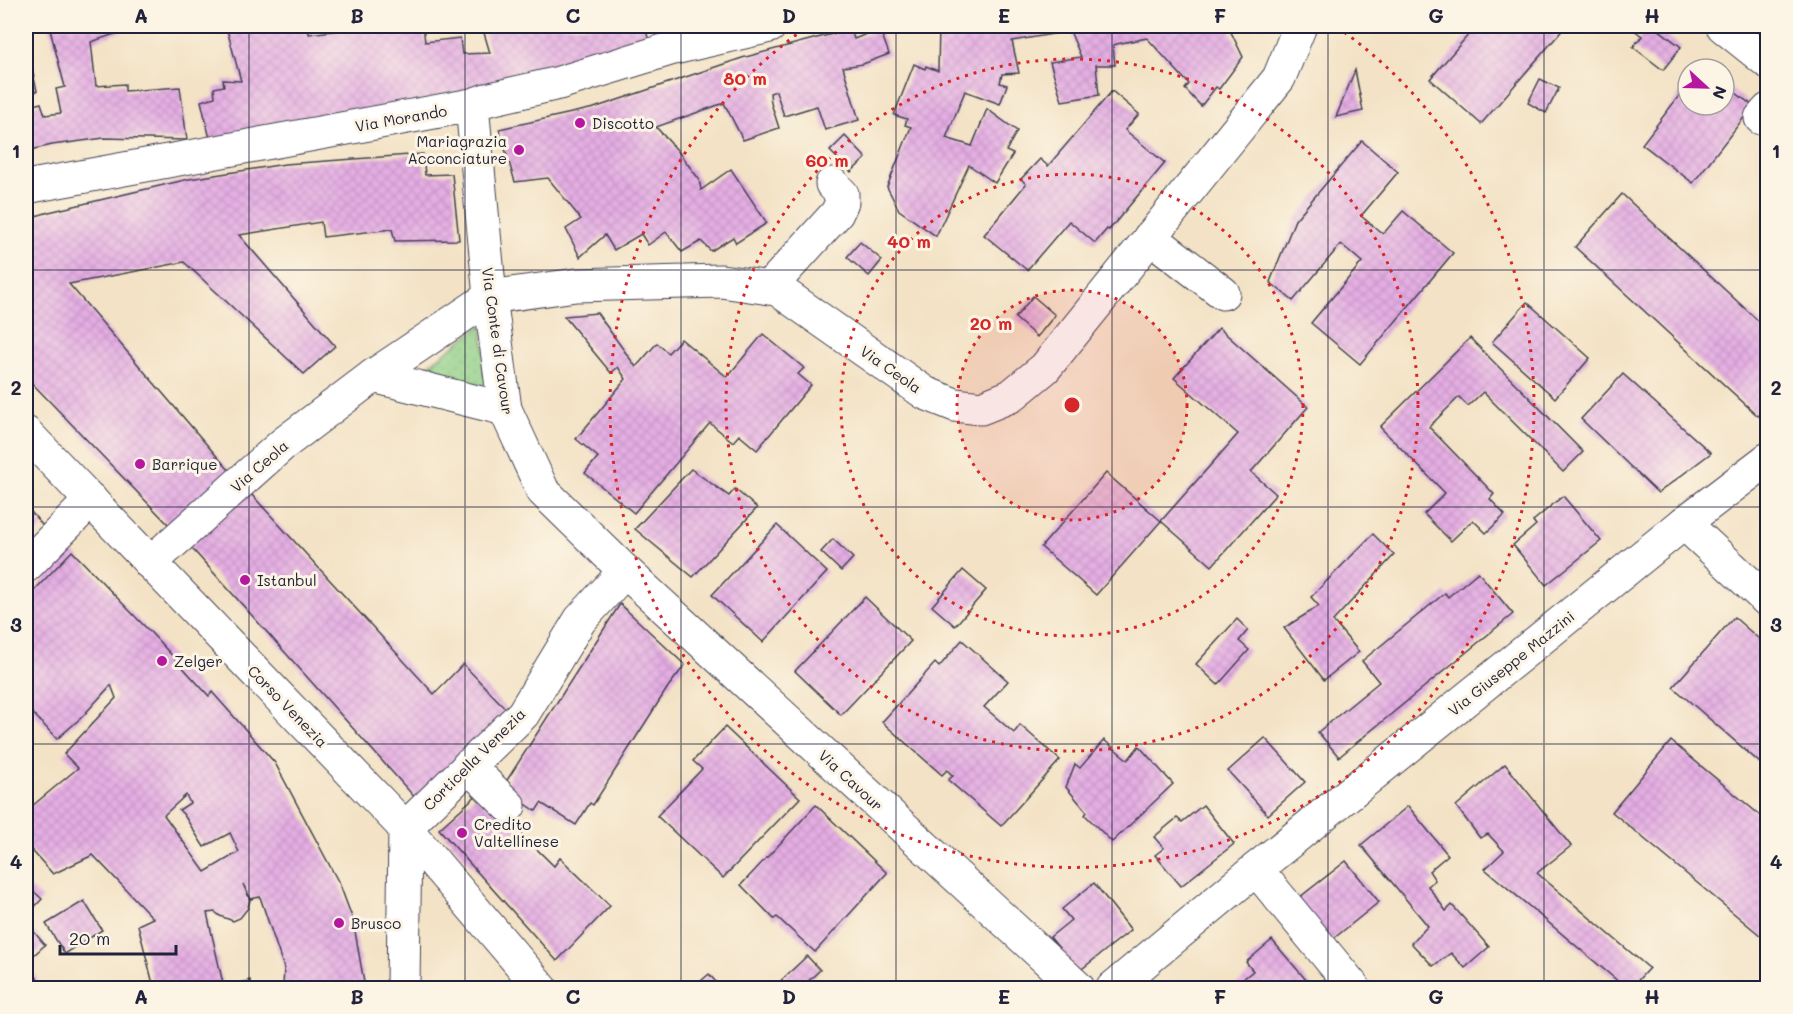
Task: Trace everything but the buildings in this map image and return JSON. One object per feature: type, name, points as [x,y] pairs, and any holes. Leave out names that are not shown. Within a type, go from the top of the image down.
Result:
[{"type":"street","name":"Via Morando","points":[[26,187],[472,105],[559,83],[670,49],[770,26]]},
{"type":"street","name":"Via Ceola","points":[[150,563],[283,444],[373,376],[490,297],[598,284],[721,281],[777,289],[925,393],[955,405],[981,408],[1011,396],[1045,368],[1279,78],[1300,26]]},
{"type":"street","points":[[1723,26],[1767,62]]},
{"type":"street","name":"Via Conte di Cavour","points":[[472,105],[490,297],[505,409],[543,491],[625,571]]},
{"type":"street","points":[[769,288],[837,213],[842,202],[842,194],[832,184]]},
{"type":"street","points":[[1150,237],[1223,293]]},
{"type":"street","points":[[373,376],[505,409]]},
{"type":"street","name":"Corso Venezia","points":[[26,433],[405,828],[541,988]]},
{"type":"street","name":"Via Giuseppe Mazzini","points":[[1113,988],[1256,869],[1684,523],[1767,459]]},
{"type":"street","points":[[26,566],[91,500]]},
{"type":"street","points":[[1684,523],[1767,601]]},
{"type":"street","name":"Corticella Venezia","points":[[405,828],[523,714],[580,620],[625,571]]},
{"type":"street","name":"Via Cavour","points":[[625,571],[1078,988]]},
{"type":"street","points":[[468,766],[509,806]]},
{"type":"street","points":[[403,988],[405,828]]},
{"type":"street","points":[[1256,869],[1354,988]]},
{"type":"green space","points":[[482,325],[488,389],[418,373]]},
{"type":"place","name":"Discotto","points":[[580,123]]},
{"type":"place","name":"Mariagrazia Acconciature","points":[[519,150]]},
{"type":"place","name":"Barrique","points":[[140,464]]},
{"type":"place","name":"Istanbul","points":[[245,580]]},
{"type":"place","name":"Zelger","points":[[162,661]]},
{"type":"place","name":"Credito Valtellinese","points":[[462,833]]},
{"type":"place","name":"Brusco","points":[[339,923]]}]
